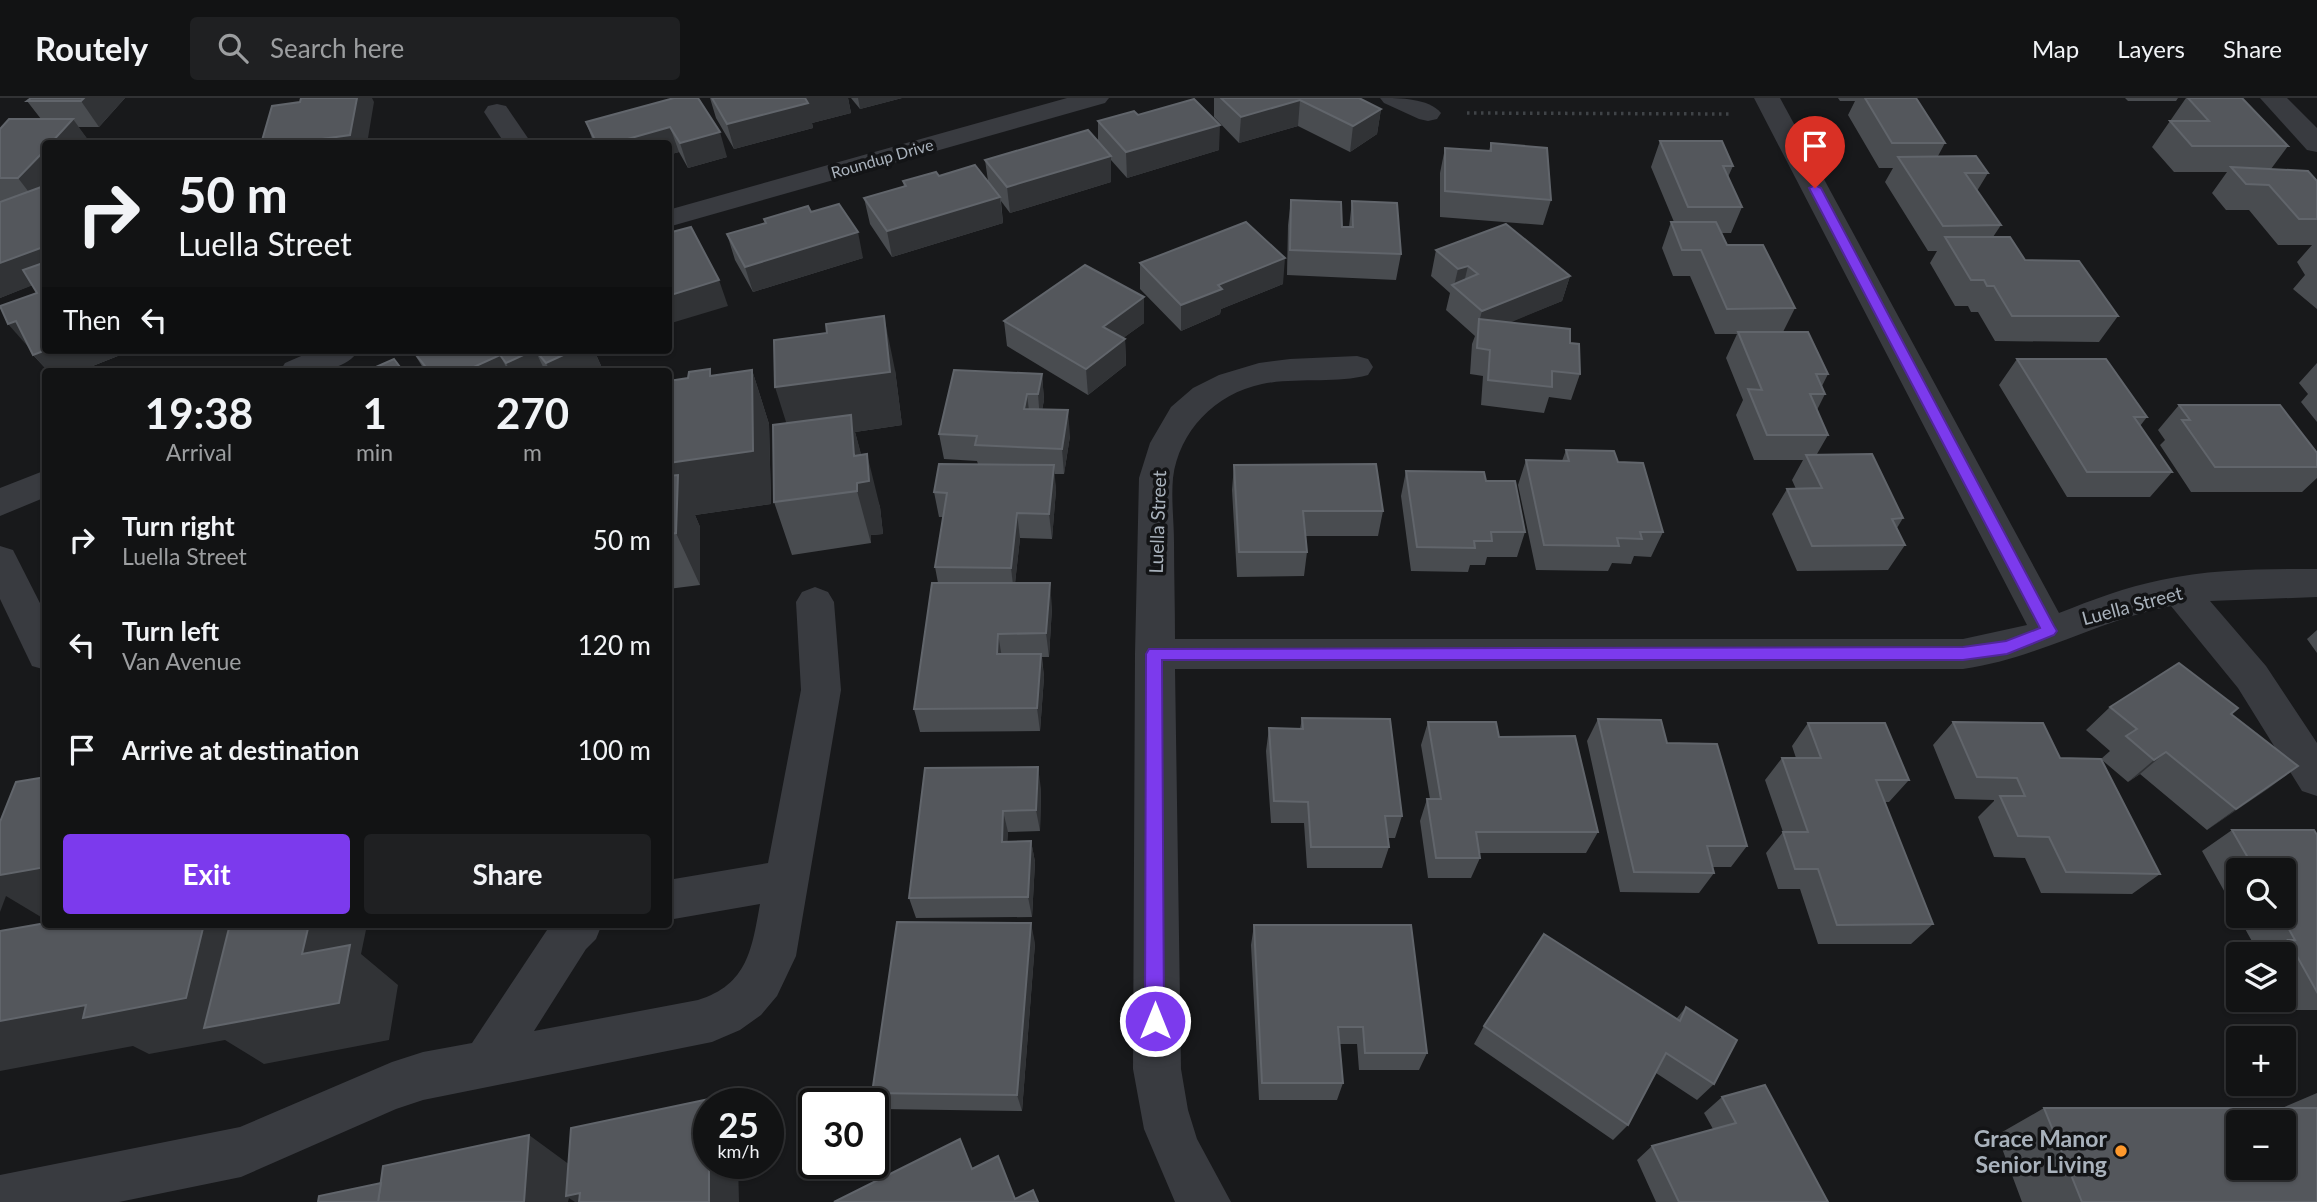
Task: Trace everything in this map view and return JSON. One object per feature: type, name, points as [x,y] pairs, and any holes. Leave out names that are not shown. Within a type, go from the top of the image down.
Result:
[{"type":"street","name":"Roundup Drive","points":[[672,218],[1044,104],[1096,98]]},
{"type":"street","points":[[1393,98],[1428,113]]},
{"type":"street","points":[[2273,98],[2317,144]]},
{"type":"street","points":[[1772,106],[2049,631]]},
{"type":"street","points":[[497,112],[516,140]]},
{"type":"street","points":[[303,368],[335,354]]},
{"type":"street","name":"Luella Street","points":[[1205,1202],[1186,1176],[1169,1137],[1158,1091],[1155,1047],[1156,478],[1160,457],[1170,434],[1184,414],[1203,397],[1229,383],[1256,374],[1302,367],[1357,367]]},
{"type":"street","points":[[0,503],[42,484]]},
{"type":"street","points":[[0,560],[42,647]]},
{"type":"street","name":"Luella Street","points":[[1154,654],[1963,654],[2007,648],[2144,598],[2245,584],[2317,583]]},
{"type":"street","points":[[2180,591],[2252,677],[2317,778]]},
{"type":"street","points":[[0,1201],[232,1154],[411,1079],[698,1023],[717,1018],[738,1007],[765,976],[773,956],[821,690],[816,602]]},
{"type":"street","points":[[672,899],[787,880]]},
{"type":"street","points":[[486,1064],[576,928]]},
{"type":"path","points":[[1428,113],[1772,106]]},
{"type":"building","points":[[31,98],[84,98],[81,101],[27,101]]},
{"type":"building","points":[[301,98],[357,98],[350,135],[314,140],[262,140],[272,106],[300,102]]},
{"type":"building","points":[[674,98],[698,98],[720,132],[680,143],[670,127],[624,140],[595,140],[586,122]]},
{"type":"building","points":[[712,98],[805,98],[808,103],[727,124]]},
{"type":"building","points":[[1221,98],[1359,98],[1381,109],[1353,126],[1300,100],[1241,117]]},
{"type":"building","points":[[1865,98],[1916,98],[1945,143],[1892,143]]},
{"type":"building","points":[[2188,98],[2242,98],[2288,146],[2192,146],[2170,121],[2209,121]]},
{"type":"building","points":[[1194,99],[1220,125],[1126,152],[1098,121],[1134,111],[1138,115]]},
{"type":"building","points":[[9,119],[73,119],[54,140],[42,140],[42,153],[18,178],[0,178],[0,129]]},
{"type":"building","points":[[1088,130],[1111,156],[1007,187],[985,160]]},
{"type":"building","points":[[1660,141],[1722,141],[1733,166],[1723,166],[1742,207],[1688,207]]},
{"type":"building","points":[[1491,143],[1547,148],[1551,200],[1445,191],[1445,148],[1491,151]]},
{"type":"building","points":[[1976,156],[1988,173],[1965,173],[2001,225],[1943,226],[1898,157]]},
{"type":"building","points":[[975,165],[1000,197],[887,231],[864,198],[906,186],[903,181],[936,172],[939,176]]},
{"type":"building","points":[[2231,167],[2308,171],[2317,181],[2317,219],[2299,219],[2269,185],[2246,184]]},
{"type":"building","points":[[42,187],[42,247],[0,263],[0,202]]},
{"type":"building","points":[[1291,200],[1341,202],[1342,227],[1353,227],[1352,201],[1397,203],[1401,254],[1290,250]]},
{"type":"building","points":[[839,204],[858,232],[745,267],[727,234],[766,223],[764,219],[808,206],[811,212]]},
{"type":"building","points":[[1246,222],[1285,258],[1218,285],[1222,289],[1181,305],[1140,263]]},
{"type":"building","points":[[1671,222],[1716,222],[1727,245],[1763,245],[1795,308],[1727,309],[1701,250],[1682,250]]},
{"type":"building","points":[[1506,224],[1570,276],[1482,311],[1452,285],[1478,274],[1468,266],[1458,269],[1436,250]]},
{"type":"building","points":[[691,227],[719,280],[672,295],[672,232]]},
{"type":"building","points":[[1945,237],[2010,237],[2025,260],[2079,261],[2118,316],[2012,316],[1994,286],[1987,286],[1984,280],[1971,280]]},
{"type":"building","points":[[42,263],[42,352],[33,355],[16,321],[8,324],[0,306],[37,293],[23,270]]},
{"type":"building","points":[[1085,265],[1144,297],[1103,327],[1125,339],[1086,369],[1004,321]]},
{"type":"building","points":[[884,316],[890,372],[775,387],[774,340],[827,333],[826,324]]},
{"type":"building","points":[[1479,319],[1570,329],[1570,343],[1579,344],[1580,374],[1552,371],[1552,387],[1488,380],[1490,350],[1477,348]]},
{"type":"building","points":[[1738,332],[1808,332],[1828,374],[1816,374],[1825,394],[1810,394],[1828,435],[1767,435],[1748,389],[1762,390]]},
{"type":"building","points":[[415,354],[525,354],[506,363],[500,355],[472,368],[427,368]]},
{"type":"building","points":[[538,354],[565,354],[546,363]]},
{"type":"building","points":[[394,359],[401,368],[374,368]]},
{"type":"building","points":[[2017,359],[2106,359],[2147,417],[2134,417],[2172,472],[2087,472]]},
{"type":"building","points":[[710,369],[710,376],[752,370],[753,451],[672,462],[672,380],[688,378],[689,372]]},
{"type":"building","points":[[954,370],[1042,374],[1038,394],[1027,394],[1024,409],[1068,410],[1062,449],[975,445],[977,436],[939,434]]},
{"type":"building","points":[[2179,405],[2280,405],[2317,453],[2317,467],[2215,467],[2182,420],[2190,420]]},
{"type":"building","points":[[851,415],[854,456],[867,454],[869,481],[857,483],[857,491],[774,502],[773,425]]},
{"type":"building","points":[[1566,450],[1614,451],[1618,462],[1643,463],[1663,532],[1640,532],[1642,539],[1617,538],[1619,546],[1544,545],[1526,460],[1569,461]]},
{"type":"building","points":[[1872,454],[1903,518],[1892,519],[1905,545],[1812,546],[1787,489],[1822,488],[1806,455]]},
{"type":"building","points":[[939,464],[1054,465],[1049,514],[1017,513],[1011,568],[935,567],[947,493],[934,492]]},
{"type":"building","points":[[1376,464],[1383,511],[1303,511],[1307,552],[1239,552],[1234,465]]},
{"type":"building","points":[[1406,471],[1484,472],[1486,481],[1515,481],[1525,532],[1491,532],[1492,541],[1474,541],[1475,548],[1417,547]]},
{"type":"building","points":[[678,475],[676,533],[672,534],[672,476]]},
{"type":"building","points":[[932,583],[1050,583],[1046,633],[998,634],[997,654],[1041,654],[1037,708],[914,709]]},
{"type":"building","points":[[2179,663],[2238,708],[2231,714],[2298,766],[2236,809],[2166,752],[2154,760],[2126,736],[2137,729],[2110,707]]},
{"type":"building","points":[[1302,718],[1390,719],[1402,816],[1385,816],[1389,847],[1311,847],[1308,802],[1274,801],[1269,728],[1303,729]]},
{"type":"building","points":[[1598,719],[1661,720],[1667,743],[1717,744],[1747,846],[1707,846],[1714,873],[1634,872]]},
{"type":"building","points":[[1428,722],[1496,722],[1499,737],[1575,736],[1598,832],[1476,832],[1480,858],[1436,858],[1427,799],[1441,799]]},
{"type":"building","points":[[1953,722],[2043,723],[2060,758],[2101,759],[2160,874],[2066,872],[2049,837],[2018,836],[2000,796],[2025,796],[2017,778],[1977,777]]},
{"type":"building","points":[[1808,723],[1885,723],[1909,780],[1876,780],[1933,924],[1837,925],[1818,869],[1795,869],[1783,832],[1808,832],[1782,758],[1821,758]]},
{"type":"building","points":[[1038,767],[1036,810],[1003,811],[1002,842],[1031,841],[1028,897],[909,898],[925,768]]},
{"type":"building","points":[[42,778],[42,868],[0,875],[0,822],[16,782]]},
{"type":"building","points":[[2232,830],[2314,830],[2317,835],[2317,992],[2296,954],[2296,942],[2288,940],[2295,940],[2288,928],[2296,928],[2296,858],[2248,858]]},
{"type":"building","points":[[897,922],[1031,923],[1017,1095],[889,1093],[889,1088],[873,1088]]},
{"type":"building","points":[[42,924],[42,928],[203,928],[186,998],[83,1018],[86,1005],[0,1021],[0,931]]},
{"type":"building","points":[[1254,925],[1411,925],[1427,1053],[1365,1053],[1363,1027],[1338,1027],[1343,1083],[1262,1083]]},
{"type":"building","points":[[229,928],[308,928],[302,954],[350,945],[339,1003],[204,1028]]},
{"type":"building","points":[[1544,934],[1680,1021],[1686,1007],[1737,1040],[1714,1084],[1666,1053],[1628,1125],[1484,1026]]},
{"type":"building","points":[[1765,1085],[1828,1202],[1679,1202],[1652,1146],[1736,1123],[1722,1097]]},
{"type":"building","points":[[693,1102],[693,1179],[709,1179],[709,1202],[579,1202],[580,1193],[566,1196],[571,1128]]},
{"type":"building","name":"Grace Manor Senior Living","points":[[2044,1108],[2317,1108],[2317,1202],[2082,1202]]},
{"type":"building","points":[[529,1135],[524,1202],[378,1202],[383,1166]]},
{"type":"building","points":[[960,1139],[972,1169],[998,1156],[1015,1199],[1033,1190],[1038,1202],[834,1202],[880,1179],[889,1179],[889,1174]]},
{"type":"building","points":[[381,1183],[378,1202],[318,1202],[319,1196]]},
{"type":"place","name":"Grace Manor Senior Living","points":[[2121,1151]]},
{"type":"route","points":[[1155,1021],[1154,654],[1963,654],[2007,648],[2049,631],[1815,188]]}]
